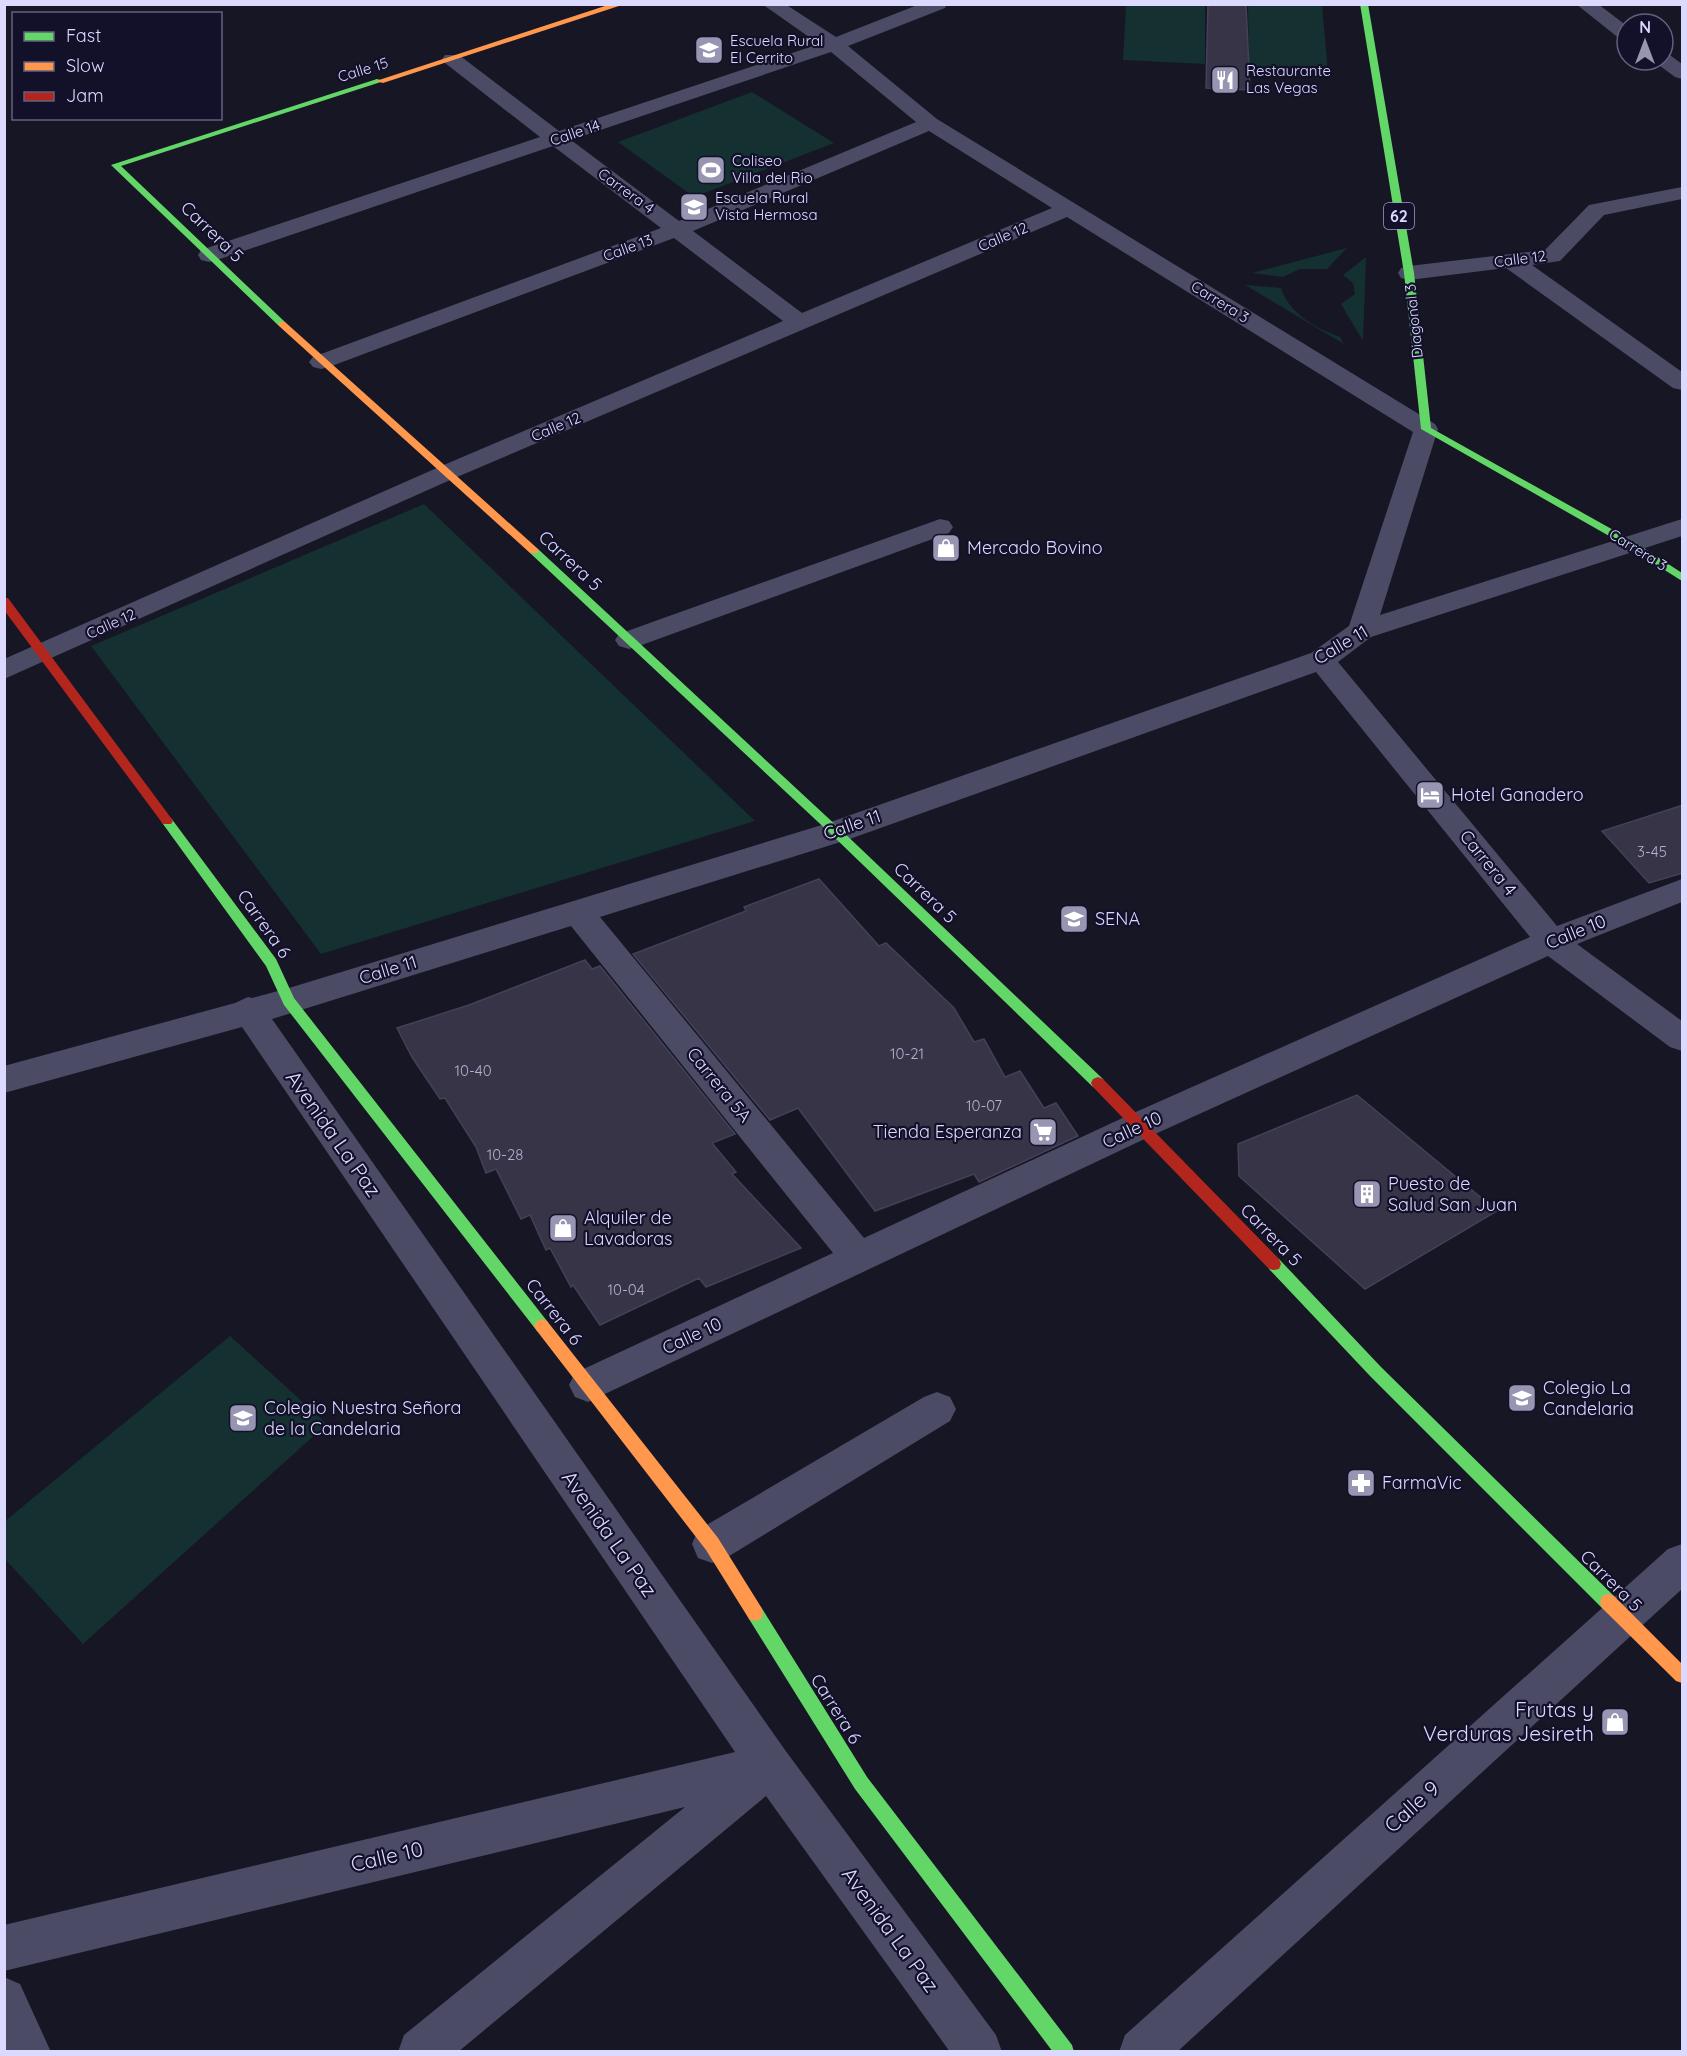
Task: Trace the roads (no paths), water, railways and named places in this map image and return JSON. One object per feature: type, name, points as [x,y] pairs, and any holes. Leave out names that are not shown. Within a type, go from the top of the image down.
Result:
[{"type":"street","name":"Calle 15","points":[[115,165],[621,4]]},
{"type":"street","name":"Carrera 3","points":[[771,4],[834,45],[930,123],[1426,429],[1629,543],[1683,578]]},
{"type":"street","name":"Calle 14","points":[[209,255],[834,45],[938,4]]},
{"type":"street","name":"Diagonal 3","points":[[1361,631],[1426,429],[1409,273],[1364,4]]},
{"type":"street","points":[[1585,4],[1615,26]]},
{"type":"street","name":"Carrera 4","points":[[452,59],[800,323]]},
{"type":"street","name":"Calle 13","points":[[321,362],[679,229],[930,123]]},
{"type":"street","name":"Carrera 5","points":[[115,165],[321,362],[448,472],[836,831],[1141,1125],[1376,1372],[1683,1675]]},
{"type":"street","name":"Calle 12","points":[[1409,273],[1552,256],[1597,210],[1683,193]]},
{"type":"street","name":"Calle 12","points":[[4,670],[448,472],[1070,208]]},
{"type":"street","points":[[1511,261],[1683,382]]},
{"type":"street","points":[[629,640],[940,527]]},
{"type":"street","name":"Calle 11","points":[[4,1080],[289,1000],[836,831],[1321,660],[1361,631],[1683,527]]},
{"type":"street","name":"Carrera 6","points":[[4,601],[45,653],[271,963],[289,1000],[712,1544],[861,1782],[1065,2052]]},
{"type":"street","name":"Carrera 4","points":[[1321,660],[1551,941],[1683,1038]]},
{"type":"street","name":"Calle 10","points":[[588,1385],[1141,1125],[1551,941],[1683,890]]},
{"type":"street","name":"Carrera 5A","points":[[578,912],[859,1258]]},
{"type":"street","name":"Avenida La Paz","points":[[248,1010],[770,1765],[979,2052]]},
{"type":"street","points":[[712,1544],[937,1409]]},
{"type":"street","name":"Calle 9","points":[[1142,2052],[1683,1563]]},
{"type":"street","points":[[421,2052],[770,1765]]},
{"type":"street","name":"Calle 10","points":[[4,1948],[770,1765]]},
{"type":"street","points":[[4,2000],[28,2052]]},
{"type":"place","name":"Escuela Rural El Cerrito","points":[[709,50]]},
{"type":"place","name":"Restaurante Las Vegas","points":[[1225,80]]},
{"type":"place","name":"Coliseo Villa del Rio","points":[[711,170]]},
{"type":"place","name":"Escuela Rural Vista Hermosa","points":[[694,207]]},
{"type":"place","name":"Mercado Bovino","points":[[946,548]]},
{"type":"place","name":"Hotel Ganadero","points":[[1430,795]]},
{"type":"place","name":"SENA","points":[[1074,919]]},
{"type":"place","name":"Tienda Esperanza","points":[[1043,1132]]},
{"type":"place","name":"Puesto de Salud San Juan","points":[[1367,1194]]},
{"type":"place","name":"Alquiler de Lavadoras","points":[[563,1228]]},
{"type":"place","name":"Colegio La Candelaria","points":[[1522,1398]]},
{"type":"place","name":"Colegio Nuestra Señora de la Candelaria","points":[[243,1418]]},
{"type":"place","name":"FarmaVic","points":[[1361,1483]]},
{"type":"place","name":"Frutas y Verduras Jesireth","points":[[1615,1722]]}]
